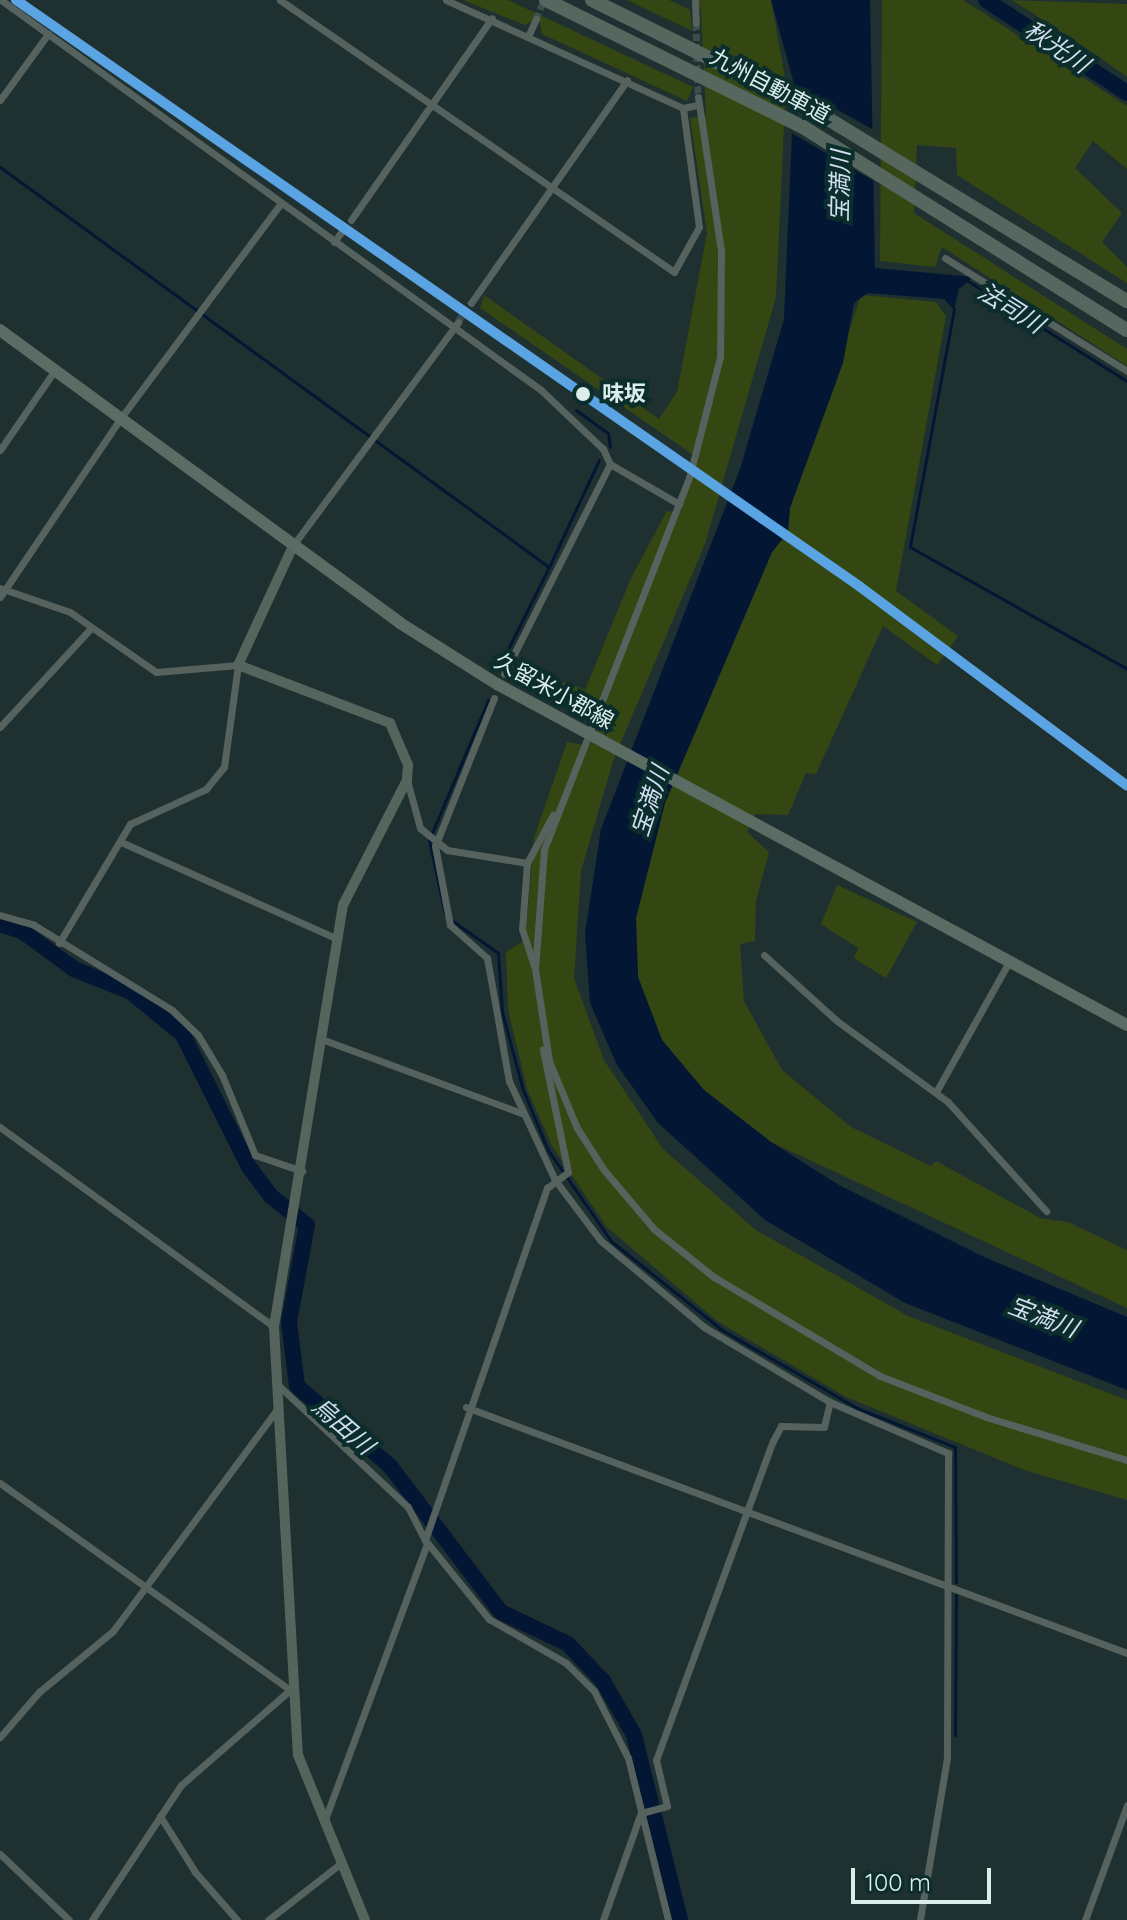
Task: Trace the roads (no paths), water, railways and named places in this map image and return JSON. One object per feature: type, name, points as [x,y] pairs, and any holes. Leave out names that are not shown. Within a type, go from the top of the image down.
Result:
[{"type":"highway","name":"九州自動車道","points":[[546,0],[724,85],[920,196],[1127,330]]},
{"type":"highway","name":"九州自動車道","points":[[592,0],[728,64],[923,172],[1127,301]]},
{"type":"main road","name":"久留米小郡線","points":[[0,330],[412,630],[589,735],[1127,1025]]},
{"type":"street","points":[[1,0],[280,204],[454,326],[575,417],[610,464],[679,504]]},
{"type":"street","points":[[280,0],[674,272],[699,227],[683,108]]},
{"type":"street","points":[[446,0],[529,34],[683,108]]},
{"type":"street","points":[[686,0],[695,2],[696,23]]},
{"type":"street","points":[[351,220],[492,18]]},
{"type":"street","points":[[529,34],[536,19]]},
{"type":"street","points":[[0,100],[48,34]]},
{"type":"street","points":[[471,303],[627,80]]},
{"type":"street","points":[[535,969],[522,929],[527,863],[556,810],[589,735],[679,504],[712,398],[723,326],[721,251],[698,101],[683,108]]},
{"type":"street","points":[[280,204],[120,419],[2,592],[53,604],[156,672],[238,665],[390,723],[405,754],[407,780],[425,835],[435,846],[450,925],[487,958],[501,1051],[521,1113],[555,1180],[600,1240],[669,1302],[830,1402],[948,1453],[950,1587],[947,1758],[920,1920]]},
{"type":"street","points":[[334,242],[342,231]]},
{"type":"street","points":[[945,258],[1127,371]]},
{"type":"street","points":[[59,943],[130,824],[206,789],[224,767],[238,665],[294,544],[454,326]]},
{"type":"street","points":[[0,450],[55,370]]},
{"type":"street","points":[[504,674],[610,464]]},
{"type":"street","points":[[0,727],[91,628]]},
{"type":"street","points":[[435,846],[494,698]]},
{"type":"street","points":[[365,1920],[322,1826],[301,1768],[290,1690],[274,1327],[298,1208],[348,890],[407,780]]},
{"type":"street","points":[[322,1826],[426,1542],[434,1505],[466,1407],[555,1180],[568,1172],[543,1064],[535,969],[537,887],[556,810]]},
{"type":"street","points":[[121,842],[338,939]]},
{"type":"street","points":[[435,846],[527,863]]},
{"type":"street","points":[[0,915],[34,925],[172,1010],[198,1035],[222,1075],[255,1155],[304,1172]]},
{"type":"street","points":[[764,955],[837,1021],[936,1092],[1046,1211]]},
{"type":"street","points":[[936,1092],[1009,962]]},
{"type":"street","points":[[543,1038],[566,1106],[590,1150],[636,1210],[694,1263],[880,1376],[986,1417],[1127,1460]]},
{"type":"street","points":[[324,1040],[521,1113]]},
{"type":"street","points":[[0,1127],[274,1327]]},
{"type":"street","points":[[277,1384],[306,1416],[378,1475],[408,1507],[426,1542],[489,1619],[566,1663],[594,1691],[621,1734],[644,1812],[668,1920]]},
{"type":"street","points":[[644,1812],[663,1807],[656,1760],[781,1426],[824,1427],[830,1402]]},
{"type":"street","points":[[466,1407],[1127,1653]]},
{"type":"street","points":[[0,1737],[39,1692],[113,1631],[278,1408]]},
{"type":"street","points":[[0,1483],[290,1690]]},
{"type":"street","points":[[92,1920],[160,1816],[201,1766],[290,1690]]},
{"type":"street","points":[[1085,1920],[1127,1805]]},
{"type":"street","points":[[603,1920],[644,1812]]},
{"type":"street","points":[[160,1816],[195,1872],[230,1905],[237,1920]]},
{"type":"street","points":[[0,1854],[69,1920]]},
{"type":"street","points":[[268,1920],[340,1864]]},
{"type":"water","name":"宝満川","points":[[771,0],[870,0],[875,268],[973,277],[959,289],[954,310],[944,299],[868,293],[854,303],[843,363],[790,508],[788,532],[772,552],[665,803],[636,918],[638,977],[662,1040],[704,1090],[771,1142],[839,1185],[984,1257],[1127,1317],[1127,1390],[905,1303],[765,1220],[658,1123],[617,1065],[590,1003],[585,933],[601,829],[740,469],[784,319],[794,84]]},
{"type":"waterway","name":"秋光川","points":[[986,0],[1127,93]]},
{"type":"waterway","points":[[0,167],[549,567],[504,657]]},
{"type":"waterway","name":"法司川","points":[[968,281],[1127,381]]},
{"type":"waterway","points":[[954,309],[910,547],[1127,669]]},
{"type":"waterway","points":[[576,410],[608,433],[610,447]]},
{"type":"waterway","points":[[549,567],[599,460]]},
{"type":"waterway","points":[[445,914],[429,840],[488,700]]},
{"type":"waterway","points":[[450,919],[498,953],[502,1012],[523,1090],[548,1150],[611,1241],[722,1330],[857,1408],[955,1447],[956,1582]]},
{"type":"waterway","name":"烏田川","points":[[0,924],[22,931],[74,969],[131,992],[183,1035],[249,1167],[272,1197],[307,1225],[289,1322],[297,1386],[390,1466],[501,1612],[568,1644],[603,1681],[634,1735],[680,1920]]},
{"type":"waterway","points":[[955,1735],[956,1595]]},
{"type":"tunnel","points":[[536,19],[544,0]]},
{"type":"tunnel","points":[[696,23],[698,97]]},
{"type":"tunnel","points":[[458,322],[471,303]]},
{"type":"place","name":"味坂","points":[[583,394]]}]
